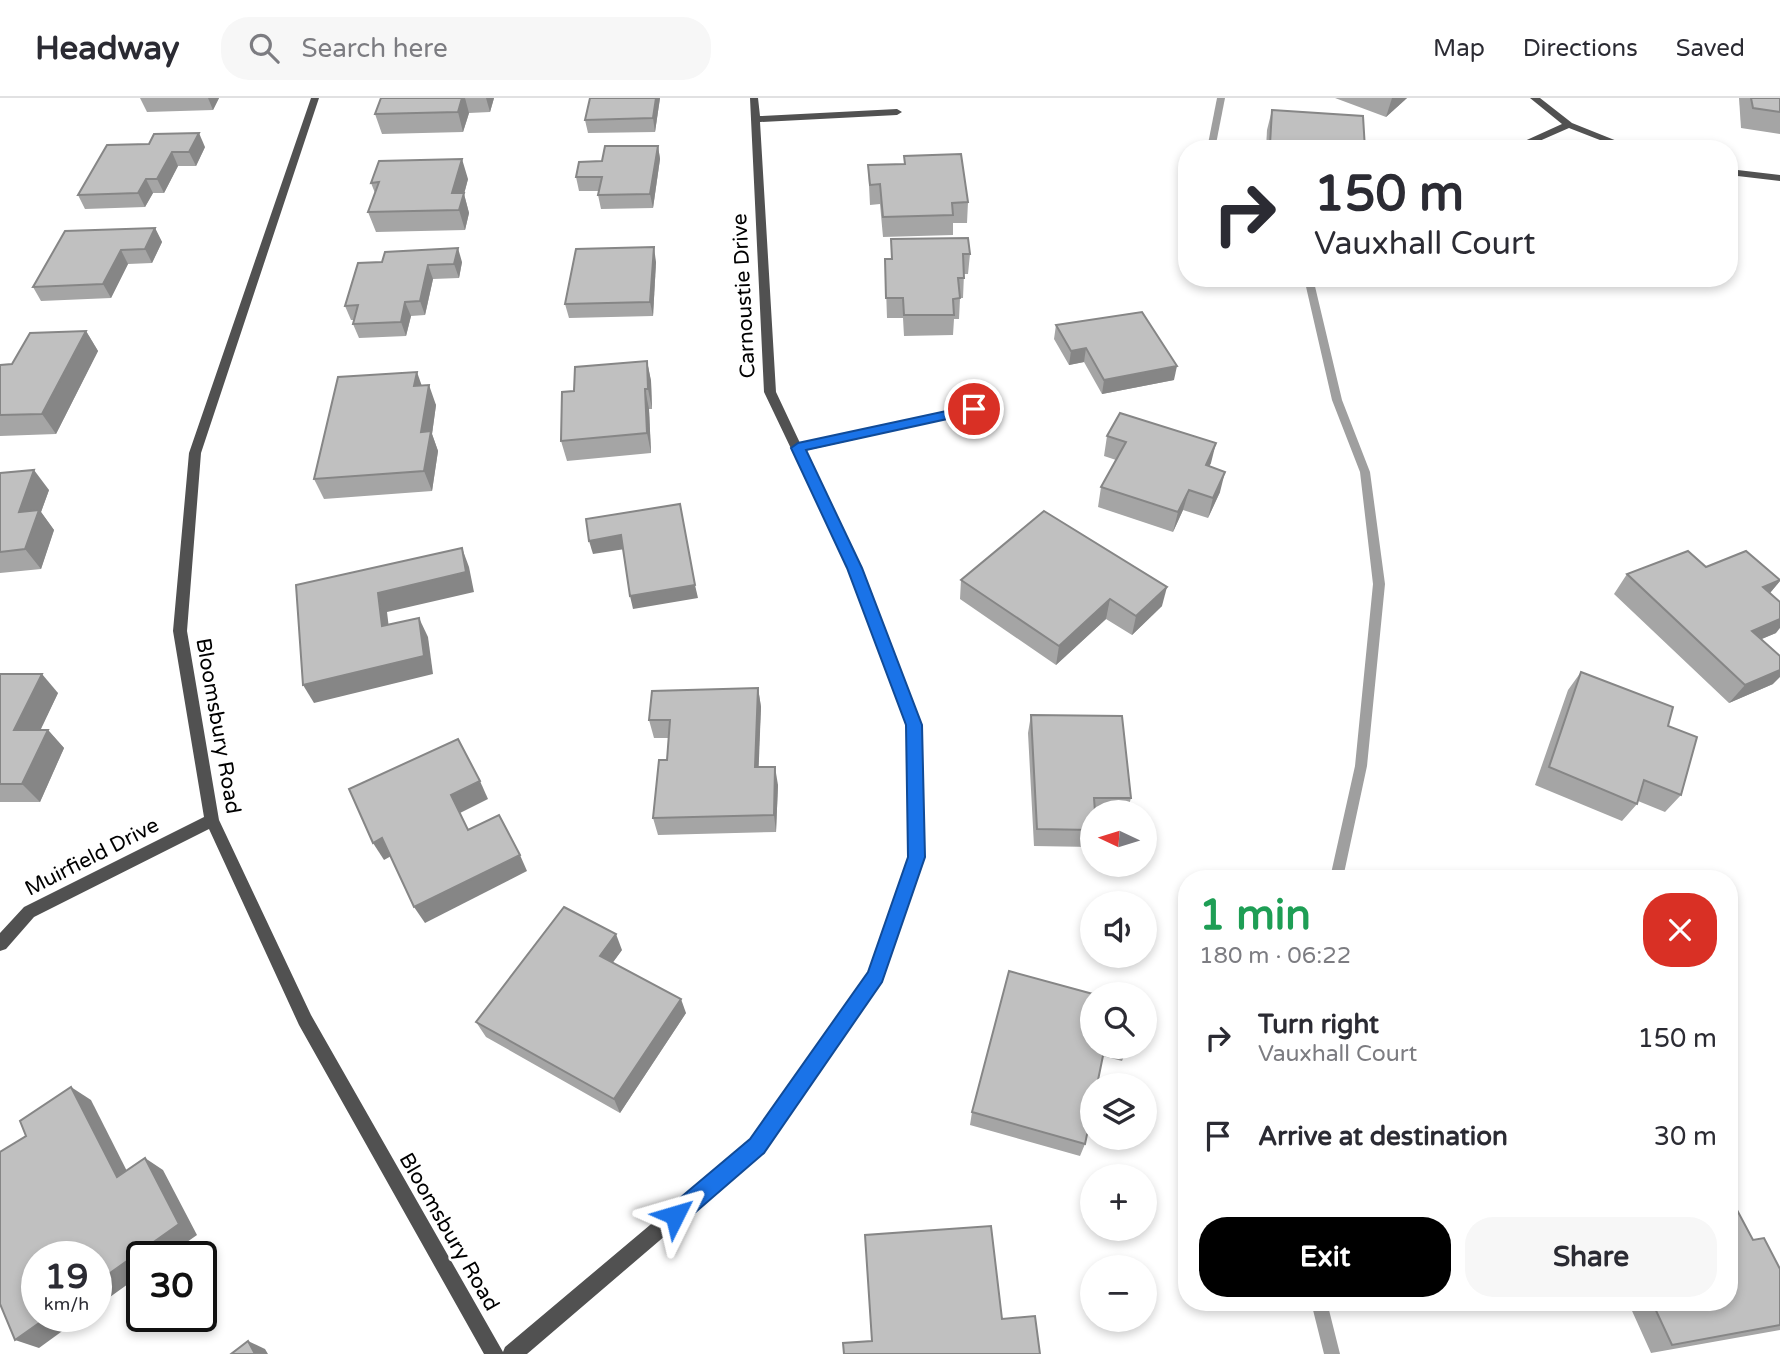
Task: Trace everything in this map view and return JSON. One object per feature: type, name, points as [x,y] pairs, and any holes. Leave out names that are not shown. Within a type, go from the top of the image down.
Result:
[{"type":"street","name":"Bloomsbury Road","points":[[315,98],[195,453],[180,631],[212,820],[305,1020],[495,1354]]},
{"type":"street","name":"Carnoustie Drive","points":[[512,1354],[757,1146],[876,976],[916,857],[914,725],[855,568],[770,392],[754,98]]},
{"type":"street","points":[[1534,98],[1569,125],[1608,140]]},
{"type":"street","points":[[757,119],[897,112]]},
{"type":"street","points":[[1533,140],[1569,125]]},
{"type":"street","points":[[1738,173],[1780,178]]},
{"type":"street","points":[[798,448],[974,409]]},
{"type":"street","name":"Muirfield Drive","points":[[0,944],[29,912],[212,820]]},
{"type":"building","points":[[381,98],[462,98],[458,112],[375,114]]},
{"type":"building","points":[[590,98],[656,98],[653,118],[585,120]]},
{"type":"building","points":[[1751,98],[1780,98],[1780,112],[1753,108]]},
{"type":"building","points":[[1272,110],[1363,116],[1364,140],[1270,140]]},
{"type":"building","points":[[199,133],[189,152],[172,152],[157,179],[146,179],[138,193],[78,195],[107,145],[149,144],[154,134]]},
{"type":"building","points":[[605,146],[658,146],[650,194],[598,195],[602,177],[576,177],[579,162],[602,161]]},
{"type":"building","points":[[961,154],[968,202],[952,203],[953,215],[883,217],[880,184],[870,185],[868,165],[905,164],[904,156]]},
{"type":"building","points":[[462,159],[452,193],[464,193],[459,210],[368,212],[379,182],[371,183],[379,161]]},
{"type":"building","points":[[155,228],[145,249],[121,250],[103,284],[33,287],[65,231]]},
{"type":"building","points":[[968,238],[970,254],[963,254],[964,278],[958,278],[960,298],[953,299],[954,315],[904,315],[903,298],[886,298],[885,259],[892,259],[891,239]]},
{"type":"building","points":[[654,247],[650,302],[565,304],[576,249]]},
{"type":"building","points":[[458,248],[454,264],[428,265],[420,301],[405,302],[401,322],[353,324],[358,305],[345,306],[358,263],[382,262],[385,252]]},
{"type":"building","points":[[1142,312],[1177,366],[1104,380],[1086,348],[1071,351],[1056,325]]},
{"type":"building","points":[[86,331],[42,414],[0,415],[0,365],[12,364],[30,333]]},
{"type":"building","points":[[647,361],[647,433],[561,441],[562,392],[574,391],[575,367]]},
{"type":"building","points":[[417,372],[414,386],[429,385],[421,432],[431,431],[424,471],[314,479],[338,377]]},
{"type":"building","points":[[1120,413],[1216,443],[1206,465],[1225,472],[1213,498],[1189,490],[1178,512],[1101,487],[1126,442],[1107,436]]},
{"type":"building","points":[[34,470],[19,512],[39,510],[25,549],[0,552],[0,473]]},
{"type":"building","points":[[680,504],[695,585],[630,596],[621,535],[589,541],[586,519]]},
{"type":"building","points":[[1044,511],[1167,587],[1136,616],[1110,599],[1059,646],[961,580]]},
{"type":"building","points":[[462,548],[466,572],[378,593],[382,626],[419,618],[424,656],[303,685],[296,585]]},
{"type":"building","points":[[1688,551],[1706,567],[1746,551],[1780,580],[1763,587],[1780,602],[1780,619],[1752,631],[1780,656],[1780,670],[1745,685],[1627,574]]},
{"type":"building","points":[[1581,672],[1673,707],[1668,726],[1697,737],[1681,795],[1644,780],[1637,804],[1549,767]]},
{"type":"building","points":[[0,674],[42,674],[14,730],[48,730],[22,784],[0,784]]},
{"type":"building","points":[[758,688],[755,767],[775,767],[774,815],[653,818],[659,760],[667,760],[670,720],[649,720],[652,691]]},
{"type":"building","points":[[1031,715],[1122,716],[1131,798],[1080,800],[1080,830],[1037,829]]},
{"type":"building","points":[[458,739],[480,781],[451,795],[468,830],[499,815],[520,855],[414,907],[382,838],[373,843],[349,789]]},
{"type":"building","points":[[564,907],[616,934],[600,956],[681,999],[614,1099],[476,1022]]},
{"type":"building","points":[[1009,971],[1080,990],[1080,1059],[1102,1059],[1099,1073],[1080,1073],[1080,1143],[972,1112]]},
{"type":"building","points":[[71,1087],[117,1177],[145,1158],[179,1224],[155,1241],[126,1241],[126,1262],[112,1272],[112,1241],[21,1241],[21,1332],[26,1332],[15,1340],[0,1304],[0,1152],[26,1136],[20,1121]]},
{"type":"building","points":[[1738,1212],[1753,1240],[1764,1238],[1780,1269],[1780,1325],[1672,1345],[1656,1311],[1738,1311]]},
{"type":"building","points":[[991,1226],[1002,1319],[1035,1316],[1040,1354],[844,1354],[843,1343],[872,1341],[865,1235]]},
{"type":"building","points":[[248,1341],[255,1354],[231,1354]]},
{"type":"waterway","points":[[1213,140],[1221,98]]},
{"type":"waterway","points":[[1310,287],[1337,400],[1365,472],[1379,584],[1361,766],[1339,870]]},
{"type":"waterway","points":[[1321,1311],[1332,1354]]},
{"type":"route","points":[[675,1215],[757,1146],[876,976],[916,857],[914,725],[855,568],[798,448],[974,409]]}]
